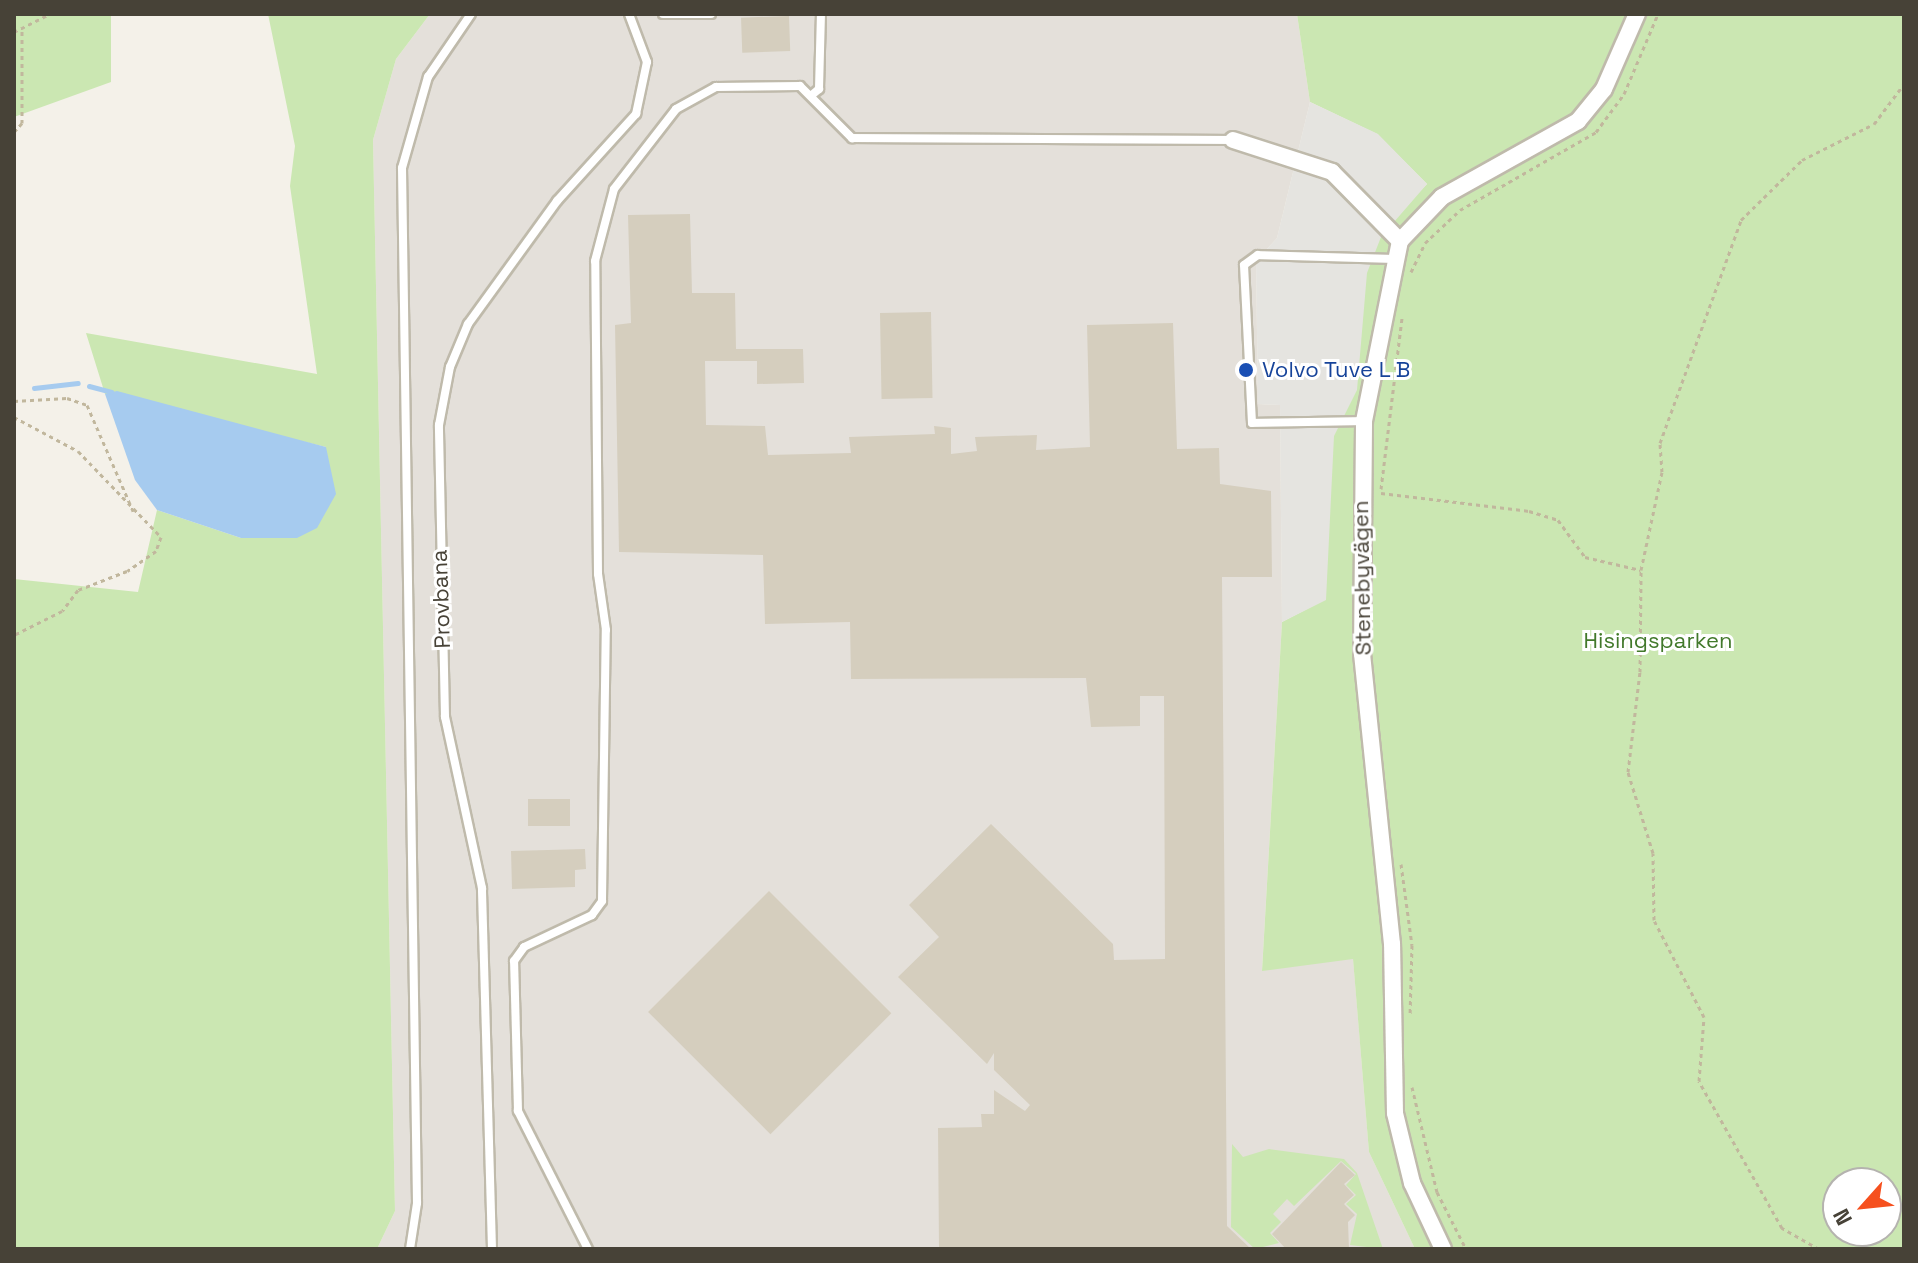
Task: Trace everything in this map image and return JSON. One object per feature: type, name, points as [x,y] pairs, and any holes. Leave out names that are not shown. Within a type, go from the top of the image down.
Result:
[{"type":"street","name":"Stenebyvägen","points":[[1443,1249],[1412,1183],[1395,1113],[1392,944],[1362,654],[1364,421],[1391,259],[1400,241],[1442,197],[1578,121],[1604,89],[1637,14]]},
{"type":"street","points":[[1233,140],[1332,172],[1400,241]]},
{"type":"lane","name":"Provbana","points":[[410,1249],[417,1190],[402,168],[428,77],[471,14]]},
{"type":"lane","name":"Provbana","points":[[492,1249],[481,872],[445,717],[441,411],[468,324],[557,201],[636,114],[647,62],[629,14]]},
{"type":"lane","points":[[663,14],[711,14]]},
{"type":"lane","points":[[813,94],[819,89],[821,14]]},
{"type":"lane","points":[[588,1249],[518,1111],[514,961],[524,947],[592,915],[602,901],[606,630],[598,574],[599,232],[614,189],[693,96],[780,83],[813,94],[831,123],[852,138],[1233,140]]},
{"type":"lane","points":[[1364,421],[1252,423],[1244,265],[1258,255],[1391,259]]},
{"type":"path","points":[[14,32],[49,14]]},
{"type":"path","points":[[1408,287],[1416,257],[1439,226],[1596,132],[1624,94],[1658,14]]},
{"type":"path","points":[[14,132],[22,123],[22,28]]},
{"type":"path","points":[[1819,1249],[1782,1228],[1699,1081],[1704,1017],[1654,920],[1653,853],[1628,772],[1640,672],[1641,570],[1662,472],[1660,443],[1741,220],[1802,160],[1874,124],[1904,84]]},
{"type":"path","points":[[1380,505],[1403,309]]},
{"type":"path","points":[[14,401],[67,398],[87,405],[137,518]]},
{"type":"path","points":[[14,417],[78,451],[137,518],[161,537],[156,551],[78,590],[62,611],[14,635]]},
{"type":"path","points":[[1381,493],[1529,511],[1558,520],[1585,557],[1641,570]]},
{"type":"path","points":[[1399,850],[1412,945],[1410,1024]]},
{"type":"path","points":[[1410,1070],[1429,1166],[1466,1249]]},
{"type":"shaded area","points":[[430,14],[1297,14],[1310,102],[1277,238],[1256,261],[1258,404],[1280,405],[1282,622],[1262,970],[1353,958],[1369,1152],[1415,1249],[377,1249],[395,1211],[373,140],[396,59]]},
{"type":"shaded area","points":[[1310,102],[1378,134],[1427,184],[1381,237],[1367,273],[1357,390],[1334,436],[1326,600],[1282,622],[1280,405],[1258,404],[1256,261],[1277,238]]},
{"type":"green space","points":[[14,14],[111,14],[111,82],[14,117]]},
{"type":"green space","points":[[268,14],[430,14],[396,59],[373,140],[395,1211],[377,1249],[14,1249],[14,579],[138,592],[157,510],[241,538],[326,447],[105,394],[86,333],[317,374],[290,186],[295,146]]},
{"type":"green space","name":"Hisingsparken","points":[[1297,14],[1904,14],[1904,1249],[1415,1249],[1369,1152],[1353,959],[1262,971],[1282,622],[1324,600],[1323,439],[1345,265],[1427,184],[1377,134],[1310,102]]},
{"type":"green space","points":[[1232,1144],[1243,1157],[1269,1149],[1344,1159],[1357,1173],[1383,1249],[1350,1245],[1357,1214],[1346,1204],[1356,1195],[1346,1185],[1356,1174],[1341,1161],[1294,1206],[1287,1199],[1273,1214],[1281,1222],[1270,1233],[1279,1243],[1255,1249],[1231,1227]]},
{"type":"water","points":[[117,391],[326,447],[336,494],[317,528],[297,538],[241,538],[157,510],[135,480],[105,394]]},
{"type":"building","points":[[789,16],[790,51],[742,53],[741,18]]},
{"type":"building","points":[[690,214],[692,293],[735,293],[736,349],[803,349],[804,383],[757,384],[757,361],[705,361],[706,425],[765,426],[768,455],[851,453],[849,437],[935,434],[934,426],[951,428],[951,454],[977,451],[975,437],[1037,435],[1036,450],[1090,447],[1087,325],[1173,323],[1177,449],[1219,448],[1220,484],[1271,491],[1272,577],[1222,577],[1227,1226],[1251,1249],[939,1249],[938,1128],[982,1127],[981,1114],[994,1114],[994,1090],[1025,1111],[1030,1105],[994,1070],[994,1053],[987,1064],[898,977],[939,937],[909,905],[991,824],[1113,944],[1114,960],[1165,959],[1164,696],[1140,696],[1140,726],[1091,727],[1086,678],[851,679],[850,622],[765,624],[763,555],[619,552],[615,325],[631,323],[628,215]]},
{"type":"building","points":[[931,312],[933,398],[882,399],[880,313]]},
{"type":"building","points":[[528,799],[570,799],[570,826],[528,826]]},
{"type":"building","points":[[585,849],[586,869],[575,870],[575,887],[512,889],[511,851]]},
{"type":"building","points":[[769,891],[891,1013],[770,1134],[648,1012]]},
{"type":"building","points":[[1341,1162],[1355,1175],[1344,1184],[1354,1195],[1344,1204],[1355,1215],[1348,1222],[1349,1249],[1286,1249],[1272,1234]]},
{"type":"waterway","points":[[34,388],[78,383]]},
{"type":"waterway","points":[[89,386],[111,392]]},
{"type":"place","name":"Volvo Tuve L B","points":[[1246,370]]}]
